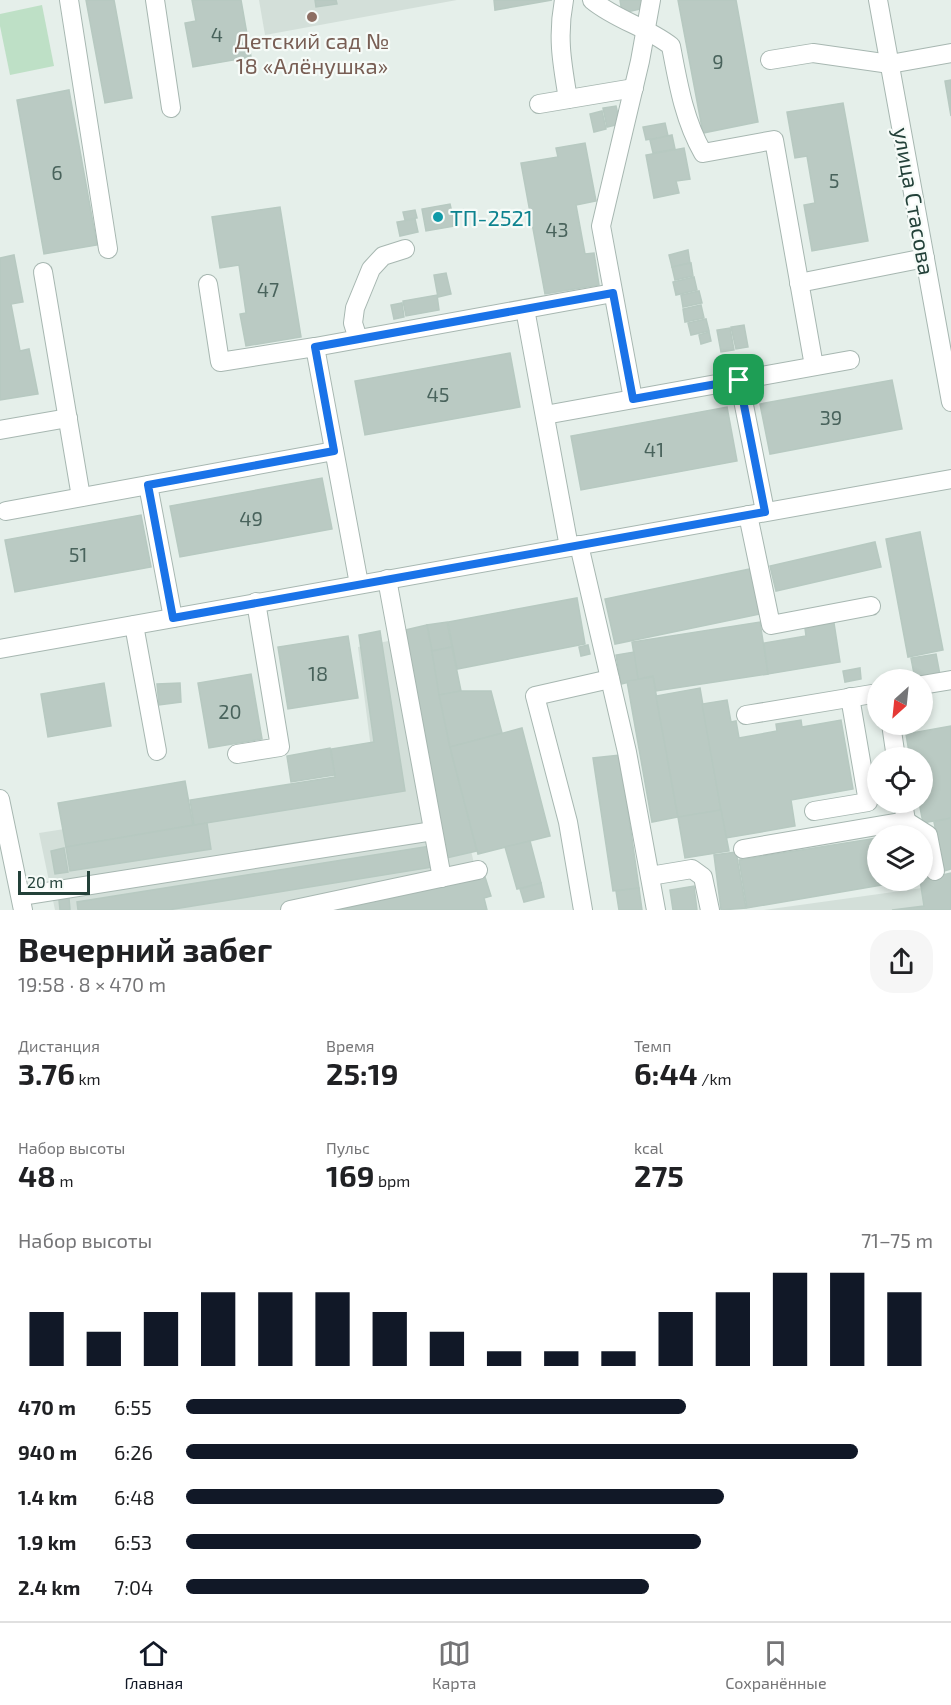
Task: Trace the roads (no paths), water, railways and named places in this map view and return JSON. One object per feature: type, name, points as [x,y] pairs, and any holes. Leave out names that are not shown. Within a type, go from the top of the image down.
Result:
[{"type":"street","points":[[69,0],[108,249]]},
{"type":"street","points":[[155,0],[171,108]]},
{"type":"street","points":[[564,0],[559,26],[568,99]]},
{"type":"street","points":[[592,0],[606,12],[645,30],[671,46],[683,106],[703,153],[774,140],[814,366]]},
{"type":"street","points":[[633,399],[601,226],[634,88],[651,0]]},
{"type":"street","name":"улица Стасова","points":[[878,0],[951,402]]},
{"type":"street","points":[[770,60],[813,52],[890,64],[951,53]]},
{"type":"street","points":[[539,105],[634,88]]},
{"type":"street","points":[[358,339],[353,323],[356,308],[371,269],[383,256],[405,249]]},
{"type":"street","points":[[799,283],[925,258]]},
{"type":"street","points":[[43,272],[81,497]]},
{"type":"street","points":[[208,284],[220,362],[613,293]]},
{"type":"street","points":[[525,309],[545,415],[574,546],[627,752],[656,910]]},
{"type":"street","points":[[315,347],[359,584]]},
{"type":"street","points":[[545,415],[850,360]]},
{"type":"street","points":[[739,380],[771,625],[871,606]]},
{"type":"street","points":[[0,430],[68,418]]},
{"type":"street","points":[[6,510],[334,451]]},
{"type":"street","points":[[0,649],[951,479]]},
{"type":"street","points":[[148,485],[173,618]]},
{"type":"street","points":[[387,579],[442,878]]},
{"type":"street","points":[[237,754],[280,747],[256,603]]},
{"type":"street","points":[[134,625],[157,751]]},
{"type":"street","points":[[583,910],[568,822],[535,696],[610,679]]},
{"type":"street","points":[[933,683],[951,680]]},
{"type":"street","points":[[746,715],[867,695]]},
{"type":"street","points":[[814,811],[868,802],[850,697]]},
{"type":"street","points":[[0,799],[22,903],[433,831]]},
{"type":"street","points":[[743,849],[900,813]]},
{"type":"street","points":[[905,813],[928,835],[934,871]]},
{"type":"street","points":[[650,876],[692,869],[703,877],[710,910]]},
{"type":"street","points":[[291,910],[478,870]]},
{"type":"place","name":"Детский сад № 18 «Алёнушка»","points":[[312,17]]},
{"type":"place","name":"ТП-2521","points":[[438,217]]}]
